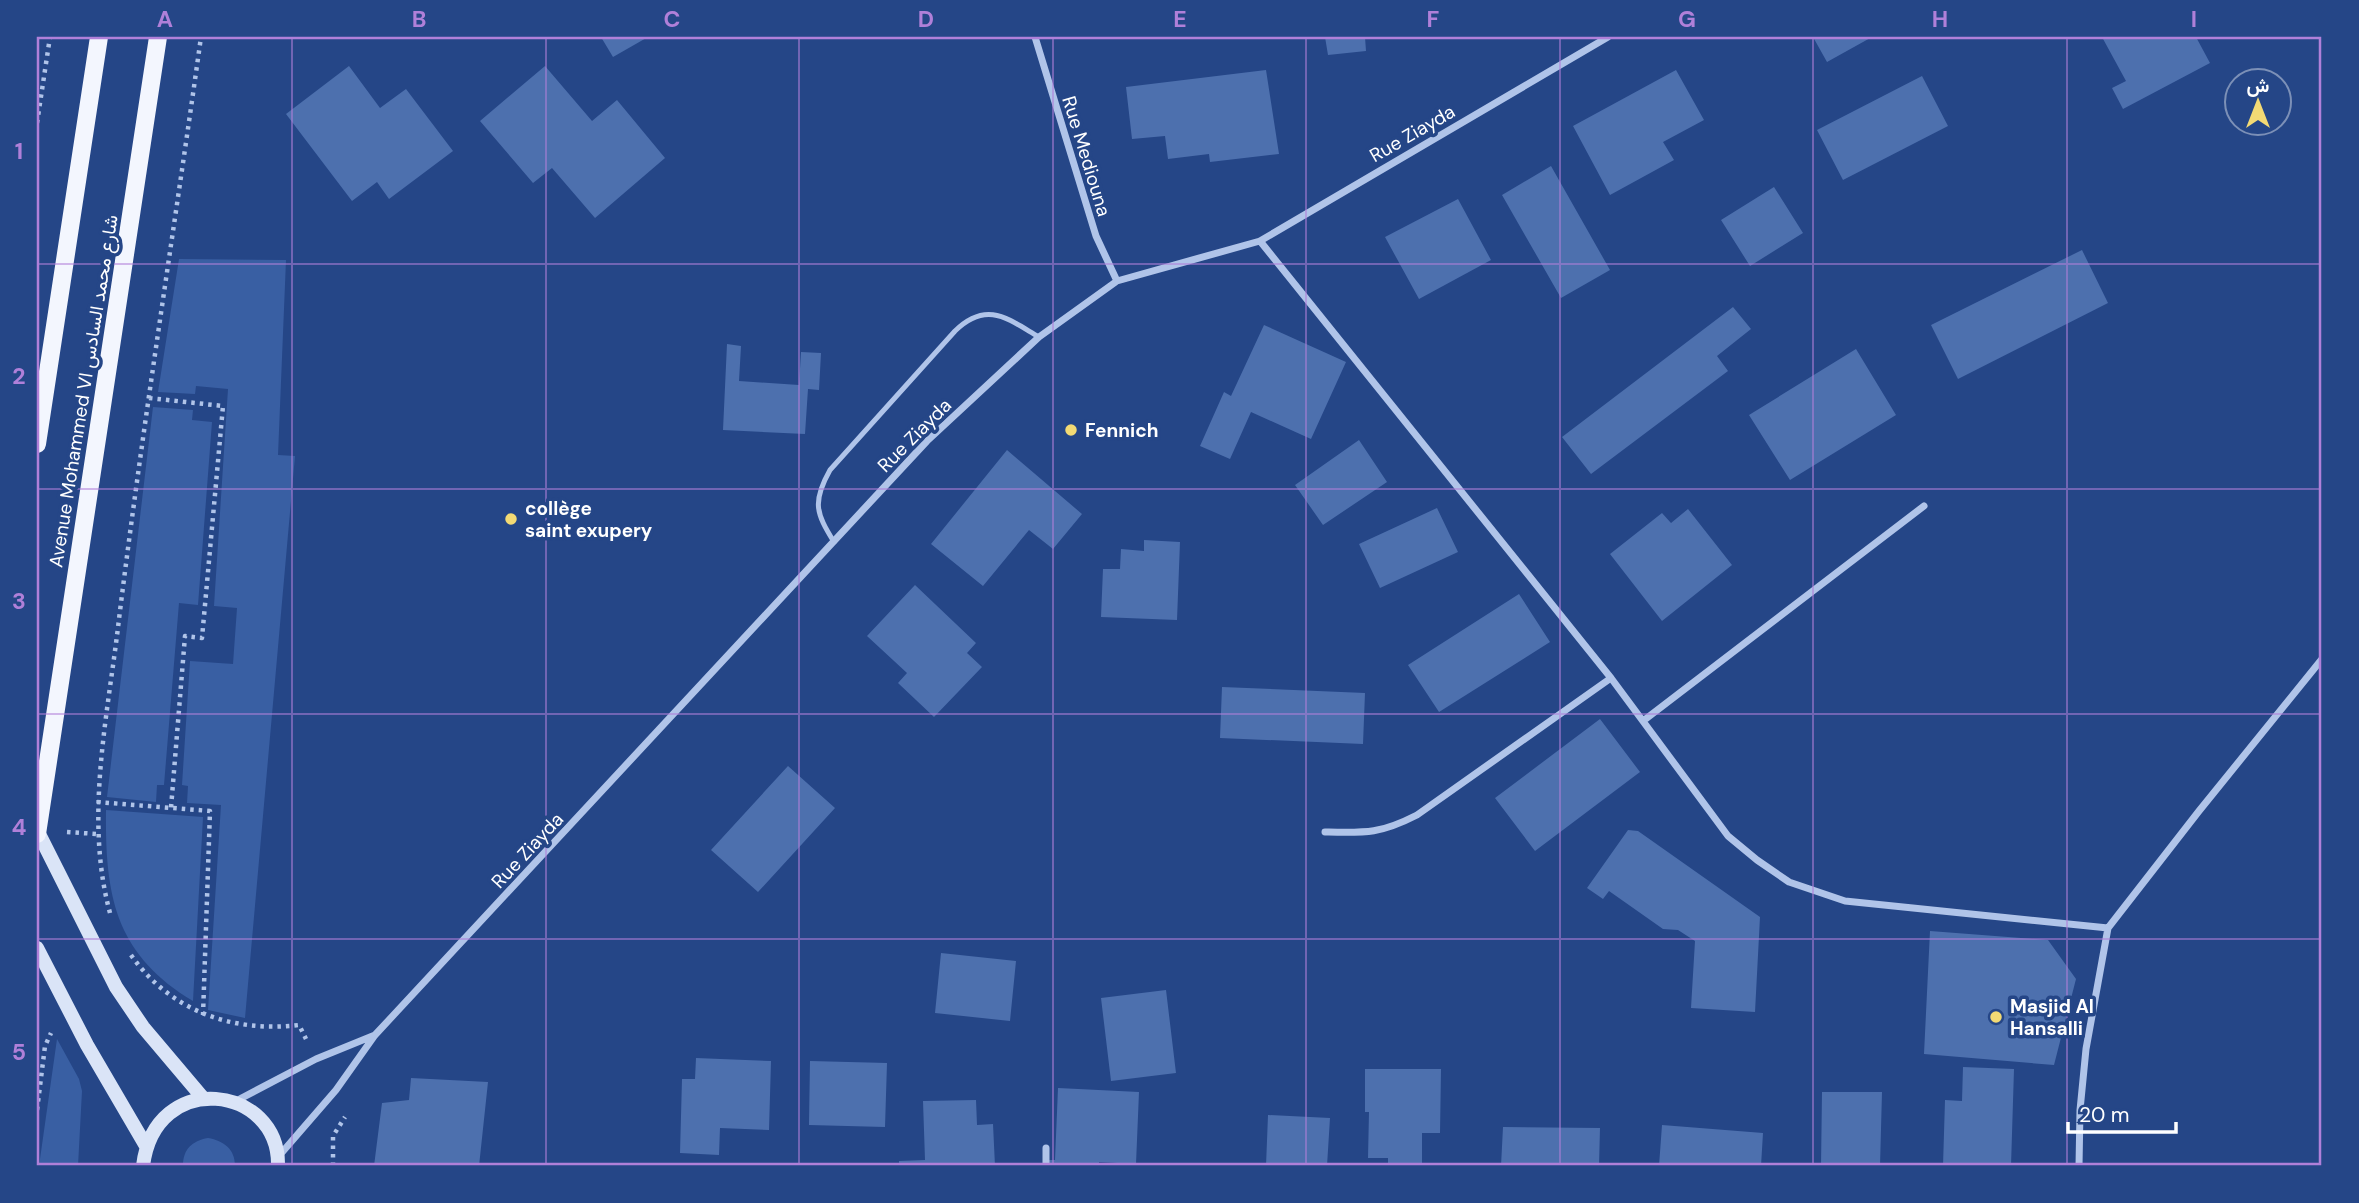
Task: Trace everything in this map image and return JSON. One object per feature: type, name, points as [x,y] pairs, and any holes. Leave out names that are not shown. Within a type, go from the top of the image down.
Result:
[{"type":"main road","name":"Avenue Mohammed VI شارع محمد السادس","points":[[37,444],[99,37]]},
{"type":"main road","name":"Avenue Mohammed VI شارع محمد السادس","points":[[37,832],[159,37]]},
{"type":"main road","points":[[37,832],[116,987],[143,1027],[203,1098]]},
{"type":"main road","points":[[37,948],[80,1033],[146,1146]]},
{"type":"main road","points":[[143,1166],[146,1146],[158,1124],[178,1106],[203,1098],[234,1102],[255,1114],[271,1134],[278,1162]]},
{"type":"street","name":"Rue Mediouna","points":[[1035,37],[1096,236],[1117,281]]},
{"type":"street","name":"Rue Ziayda","points":[[278,1162],[336,1090],[375,1035],[927,442],[1040,337],[1117,281],[1260,241],[1608,37]]},
{"type":"street","points":[[1260,241],[1611,678],[1728,836],[1757,860],[1789,882],[1845,901],[2108,928]]},
{"type":"street","points":[[1643,721],[1924,506]]},
{"type":"street","points":[[2079,1166],[2085,1049],[2108,928],[2322,659]]},
{"type":"street","points":[[1325,832],[1366,833],[1391,828],[1418,815],[1611,678]]},
{"type":"street","name":"Rue Ziayda","points":[[234,1102],[316,1059],[375,1035]]},
{"type":"street","points":[[1046,1148],[1046,1166]]},
{"type":"lane","points":[[834,542],[819,518],[819,496],[823,482],[830,470],[955,331],[972,317],[991,313],[999,314],[1040,337]]},
{"type":"path","points":[[37,122],[50,37]]},
{"type":"path","points":[[110,915],[99,858],[97,802],[130,534],[201,37]]},
{"type":"path","points":[[149,398],[223,406],[202,638],[185,636],[171,808]]},
{"type":"path","points":[[97,802],[209,811],[203,1015]]},
{"type":"path","points":[[130,953],[154,982],[203,1015],[250,1027],[299,1025],[316,1059]]},
{"type":"path","points":[[333,1166],[333,1136],[347,1114],[336,1090]]},
{"type":"shaded area","points":[[179,259],[286,260],[278,455],[295,456],[245,1018],[208,1010],[221,805],[187,803],[188,786],[182,785],[190,661],[233,664],[237,608],[214,606],[228,389],[196,386],[195,394],[158,392]]},
{"type":"shaded area","points":[[153,407],[193,410],[192,420],[212,422],[198,605],[179,603],[164,785],[157,785],[156,802],[107,797]]},
{"type":"shaded area","points":[[106,810],[203,817],[193,1001],[167,983],[146,963],[131,943],[120,920],[108,870]]},
{"type":"shaded area","points":[[57,1039],[79,1079],[82,1091],[78,1166],[39,1166]]},
{"type":"shaded area","points":[[208,1138],[219,1141],[231,1150],[235,1166],[183,1166],[190,1147],[197,1141]]},
{"type":"building","points":[[601,37],[648,37],[613,57]]},
{"type":"building","points":[[1325,37],[1365,37],[1366,51],[1328,55]]},
{"type":"building","points":[[1813,37],[1872,37],[1827,62]]},
{"type":"building","points":[[2102,37],[2196,37],[2210,63],[2123,109],[2112,88],[2126,81]]},
{"type":"building","points":[[349,66],[380,108],[406,89],[453,151],[389,199],[377,182],[352,201],[286,114]]},
{"type":"building","points":[[545,66],[592,121],[617,100],[665,158],[595,218],[552,168],[533,183],[480,121]]},
{"type":"building","points":[[1266,70],[1279,154],[1210,162],[1209,154],[1168,159],[1165,136],[1132,139],[1126,87]]},
{"type":"building","points":[[1676,70],[1704,120],[1663,142],[1674,160],[1610,195],[1573,126]]},
{"type":"building","points":[[1922,76],[1948,126],[1843,180],[1817,130]]},
{"type":"building","points":[[1551,166],[1610,270],[1561,298],[1502,195]]},
{"type":"building","points":[[1774,187],[1803,233],[1750,266],[1721,220]]},
{"type":"building","points":[[1458,199],[1491,260],[1419,299],[1385,237]]},
{"type":"building","points":[[2082,250],[2108,303],[1958,379],[1931,325]]},
{"type":"building","points":[[1733,307],[1751,329],[1717,356],[1728,371],[1591,474],[1562,437]]},
{"type":"building","points":[[1264,325],[1346,362],[1311,439],[1251,412],[1230,459],[1200,446],[1224,392],[1231,396]]},
{"type":"building","points":[[727,344],[741,346],[739,381],[799,385],[801,352],[821,353],[819,390],[808,389],[805,434],[723,430]]},
{"type":"building","points":[[1856,349],[1896,415],[1790,480],[1749,415]]},
{"type":"building","points":[[1359,440],[1387,482],[1323,525],[1295,485]]},
{"type":"building","points":[[1007,450],[1082,514],[1053,549],[1029,530],[983,586],[931,544]]},
{"type":"building","points":[[1437,508],[1458,552],[1380,588],[1359,544]]},
{"type":"building","points":[[1688,509],[1732,565],[1662,621],[1610,554],[1662,513],[1671,523]]},
{"type":"building","points":[[1144,540],[1180,542],[1177,620],[1101,617],[1103,569],[1120,569],[1121,549],[1144,551]]},
{"type":"building","points":[[915,585],[976,643],[967,653],[982,667],[934,717],[898,683],[907,673],[867,636]]},
{"type":"building","points":[[1519,594],[1550,642],[1439,712],[1408,665]]},
{"type":"building","points":[[1222,687],[1365,693],[1363,744],[1220,738]]},
{"type":"building","points":[[1600,719],[1640,772],[1535,851],[1495,798]]},
{"type":"building","points":[[788,766],[835,808],[758,892],[711,850]]},
{"type":"building","points":[[1628,830],[1638,831],[1760,917],[1755,1012],[1691,1008],[1695,941],[1678,930],[1663,929],[1609,891],[1603,899],[1587,888]]},
{"type":"building","name":"Masjid Al Hansalli","points":[[1930,931],[2048,940],[2076,979],[2054,1065],[1924,1054]]},
{"type":"building","points":[[941,953],[1016,961],[1010,1021],[935,1013]]},
{"type":"building","points":[[1166,990],[1176,1073],[1111,1081],[1101,998]]},
{"type":"building","points":[[696,1058],[771,1061],[769,1130],[720,1128],[719,1155],[680,1153],[682,1079],[695,1079]]},
{"type":"building","points":[[810,1061],[887,1063],[885,1127],[809,1125]]},
{"type":"building","points":[[1963,1067],[2014,1069],[2011,1166],[1943,1166],[1945,1100],[1962,1101]]},
{"type":"building","points":[[1365,1069],[1441,1069],[1440,1133],[1422,1133],[1422,1166],[1388,1166],[1388,1158],[1368,1158],[1369,1112],[1365,1112]]},
{"type":"building","points":[[411,1078],[488,1082],[479,1166],[374,1166],[382,1103],[409,1100]]},
{"type":"building","points":[[1058,1088],[1139,1092],[1136,1164],[1099,1162],[1099,1166],[1047,1166],[1047,1160],[1055,1160]]},
{"type":"building","points":[[1822,1092],[1882,1092],[1880,1166],[1821,1166]]},
{"type":"building","points":[[976,1100],[977,1125],[993,1124],[995,1166],[899,1166],[899,1161],[925,1160],[923,1101]]},
{"type":"building","points":[[1268,1115],[1330,1118],[1327,1166],[1266,1166]]},
{"type":"building","points":[[1662,1125],[1763,1133],[1761,1166],[1659,1166]]},
{"type":"building","points":[[1503,1127],[1600,1128],[1599,1166],[1501,1166]]},
{"type":"place","name":"Fennich","points":[[1071,430]]},
{"type":"place","name":"collège saint exupery","points":[[511,519]]},
{"type":"place","name":"Masjid Al Hansalli","points":[[1996,1017]]}]
